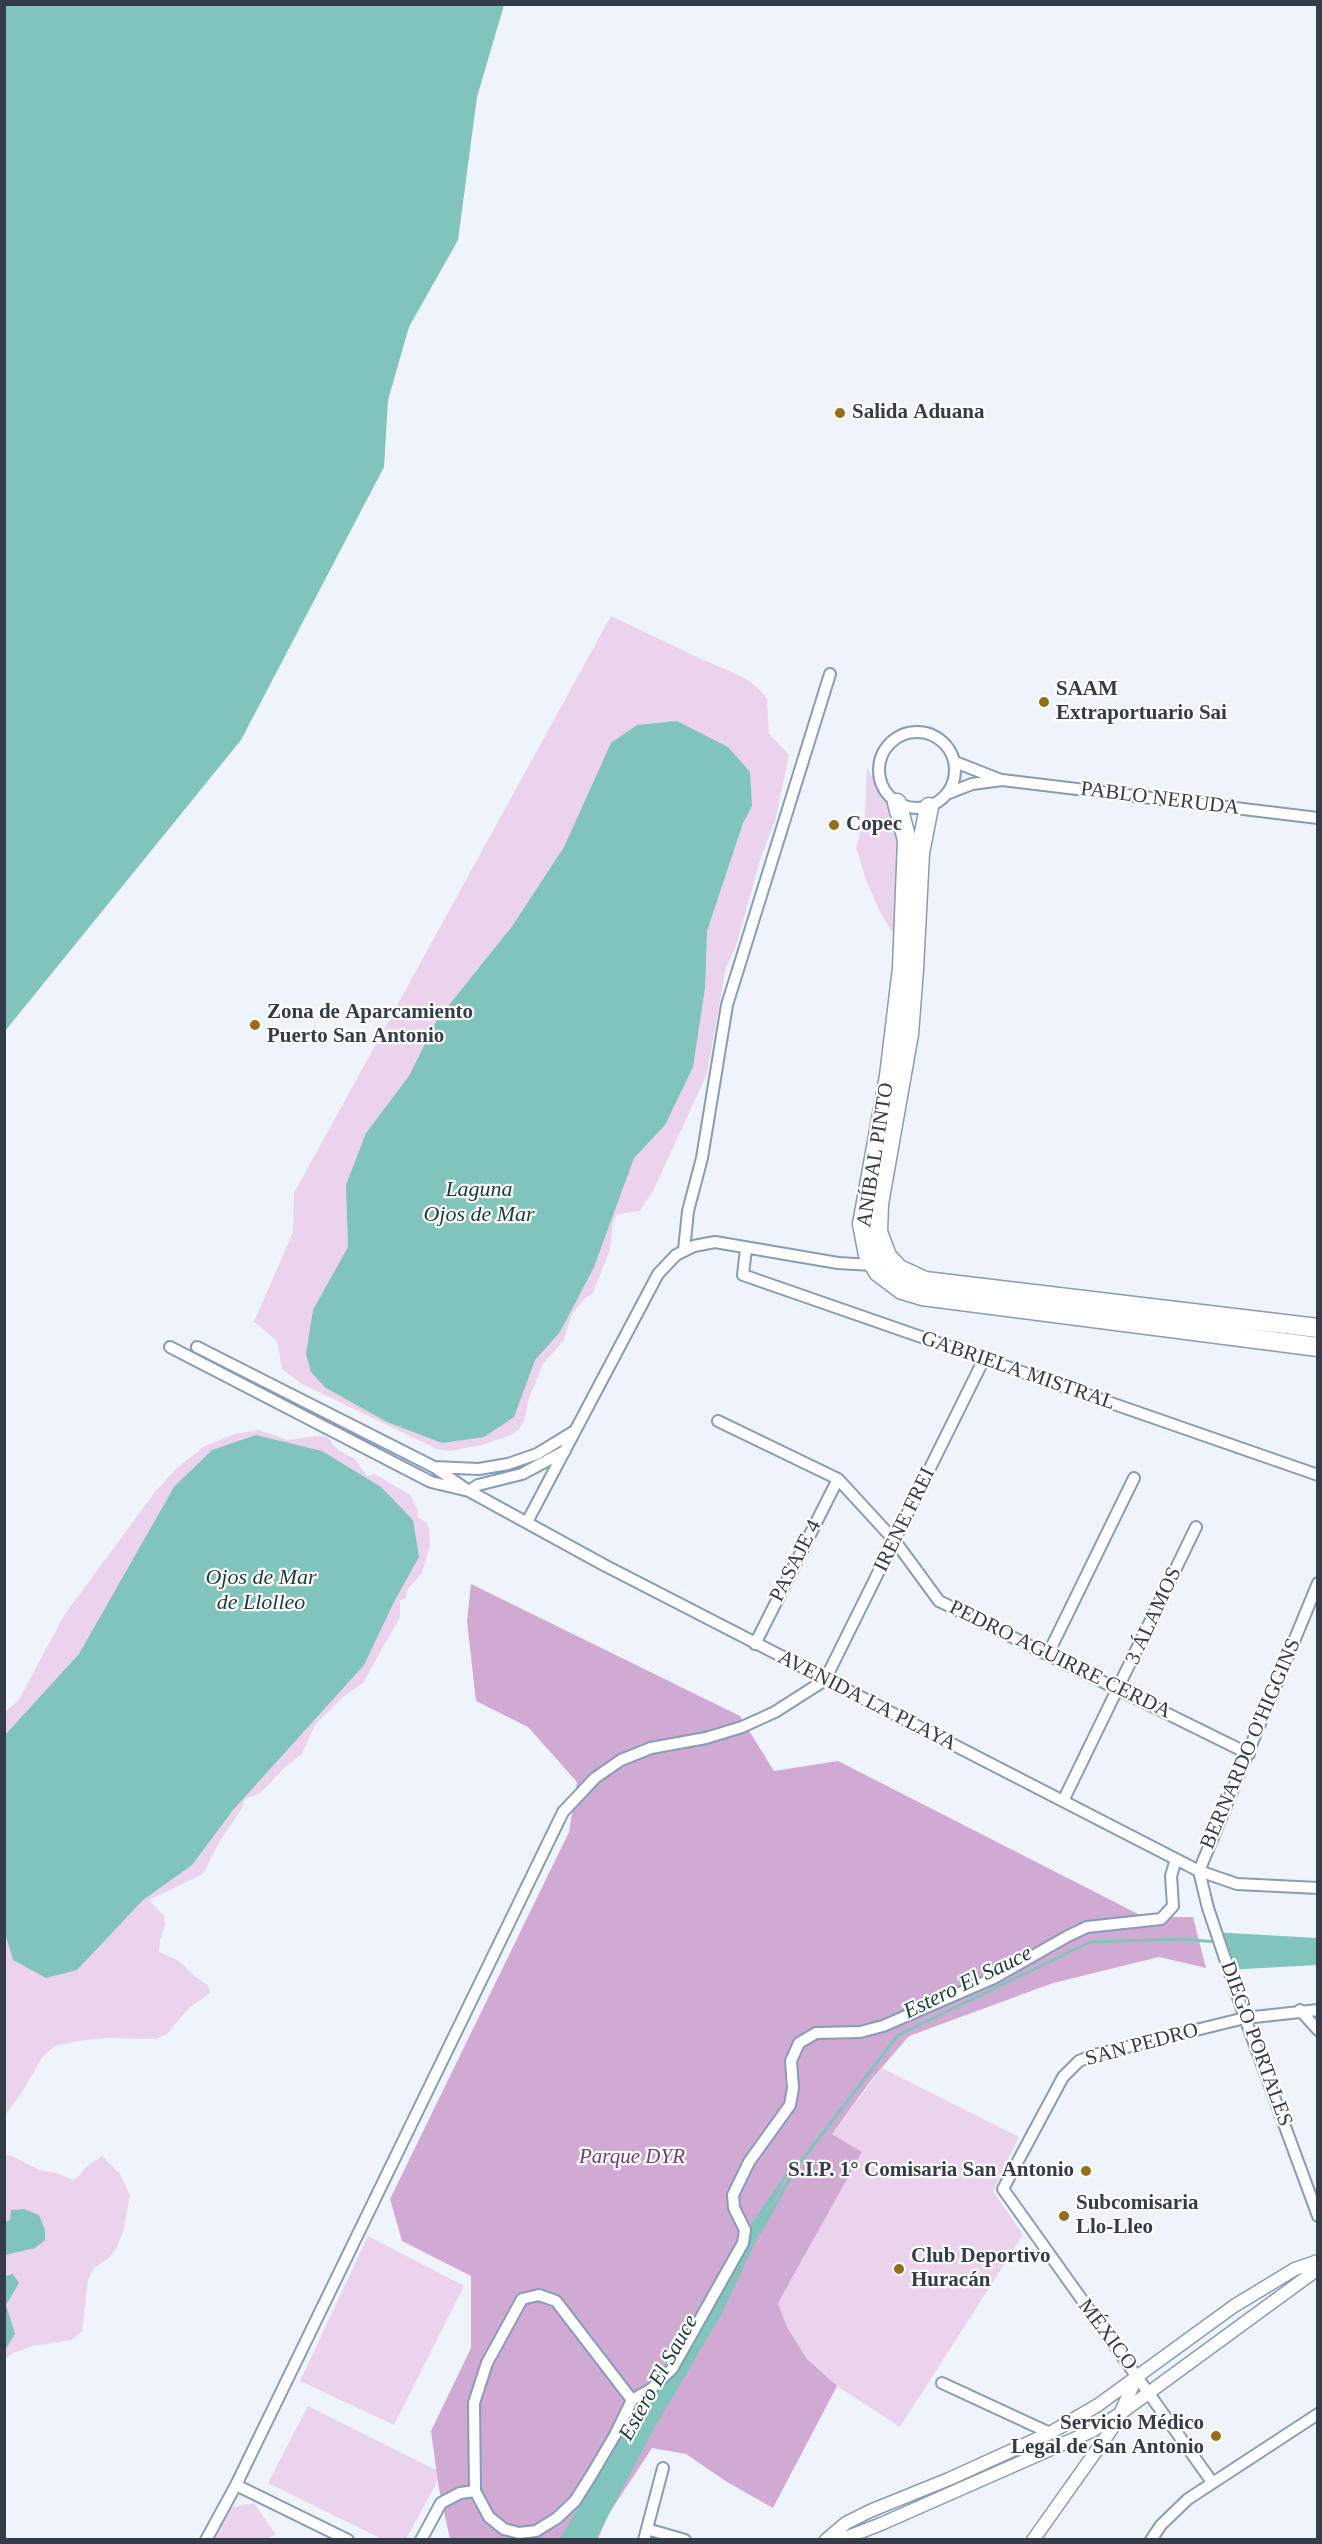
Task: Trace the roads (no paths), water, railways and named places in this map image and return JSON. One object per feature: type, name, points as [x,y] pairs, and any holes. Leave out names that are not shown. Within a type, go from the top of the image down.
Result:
[{"type":"highway","name":"ANÍBAL PINTO","points":[[873,1265],[865,1245],[863,1214],[889,1076],[902,968],[907,840],[897,803]]},
{"type":"highway","name":"ANÍBAL PINTO","points":[[892,1263],[880,1240],[877,1223],[909,1034],[915,969],[920,853],[929,807]]},
{"type":"highway","points":[[873,1265],[892,1263],[907,1275],[925,1281],[1317,1328]]},
{"type":"highway","points":[[873,1265],[893,1284],[922,1296],[1317,1347]]},
{"type":"street","points":[[684,1250],[688,1211],[702,1158],[727,1005],[830,674]]},
{"type":"street","points":[[911,733],[934,736],[947,746],[955,762],[955,778],[949,793],[937,804],[929,807],[913,808],[897,803],[886,793],[879,772],[885,750],[896,739],[911,733]]},
{"type":"street","name":"PABLO NERUDA","points":[[955,762],[1002,780],[1317,818]]},
{"type":"street","name":"PABLO NERUDA","points":[[949,793],[972,784],[1002,780]]},
{"type":"street","points":[[527,1522],[658,1274],[669,1261],[684,1250],[715,1242],[838,1263],[873,1265]]},
{"type":"street","name":"GABRIELA MISTRAL","points":[[746,1249],[743,1275],[1317,1475]]},
{"type":"street","points":[[170,1347],[431,1482],[469,1491],[478,1485],[522,1474],[566,1450]]},
{"type":"street","name":"AVENIDA LA PLAYA","points":[[197,1347],[434,1467],[469,1491],[755,1644],[1199,1871],[1237,1884],[1317,1888]]},
{"type":"street","name":"IRENE FREI","points":[[825,1680],[984,1359]]},
{"type":"street","name":"PEDRO AGUIRRE CERDA","points":[[718,1420],[838,1479],[895,1541],[939,1601],[1249,1754]]},
{"type":"street","points":[[434,1467],[479,1469],[508,1464],[550,1448],[578,1428]]},
{"type":"street","points":[[1048,1654],[1134,1478]]},
{"type":"street","name":"PASAJE 4","points":[[755,1644],[838,1479]]},
{"type":"street","name":"3 ÁLAMOS","points":[[1063,1801],[1196,1527]]},
{"type":"street","name":"BERNARDO O'HIGGINS","points":[[1199,1871],[1317,1584]]},
{"type":"street","points":[[206,2540],[236,2485],[564,1812],[595,1778],[621,1761],[659,1745],[706,1738],[742,1727],[775,1712],[825,1680]]},
{"type":"street","points":[[632,2400],[556,2301],[538,2295],[522,2299],[487,2363],[476,2393],[473,2414],[475,2491],[489,2517],[504,2529],[527,2533],[544,2527],[575,2501],[615,2435],[632,2400],[651,2389],[672,2369],[743,2244],[745,2230],[734,2208],[734,2195],[749,2162],[789,2104],[793,2088],[791,2061],[799,2043],[816,2033],[860,2032],[883,2026],[994,1978],[1068,1936],[1087,1928],[1161,1919],[1171,1911],[1175,1900],[1171,1876],[1176,1859]]},
{"type":"street","name":"DIEGO PORTALES","points":[[1199,1871],[1208,1908],[1245,2018],[1317,2216]]},
{"type":"street","points":[[1300,2010],[1317,2030]]},
{"type":"street","name":"SAN PEDRO","points":[[1003,2189],[1063,2077],[1079,2061],[1094,2055],[1245,2018],[1300,2010],[1317,2010]]},
{"type":"street","name":"MÉXICO","points":[[1003,2189],[1212,2482]]},
{"type":"street","points":[[826,2540],[846,2523],[864,2513],[949,2479],[1050,2433],[1098,2404],[1234,2306],[1294,2269],[1317,2260]]},
{"type":"street","points":[[840,2540],[1077,2439],[1122,2413],[1317,2269]]},
{"type":"street","points":[[1034,2540],[1122,2413],[1137,2376]]},
{"type":"street","points":[[942,2383],[1050,2433]]},
{"type":"street","points":[[1151,2540],[1173,2512],[1212,2482],[1317,2414]]},
{"type":"street","points":[[663,2468],[645,2534],[685,2540]]},
{"type":"street","points":[[236,2485],[348,2540]]},
{"type":"street","points":[[421,2540],[441,2503],[460,2493],[475,2491]]},
{"type":"water","points":[[5,4],[504,5],[477,97],[458,240],[409,327],[388,400],[384,467],[241,740],[5,1031]]},
{"type":"water","name":"Laguna Ojos de Mar","points":[[677,721],[728,747],[750,772],[752,806],[743,823],[707,931],[705,988],[693,1067],[665,1125],[634,1158],[594,1267],[560,1332],[535,1360],[514,1417],[484,1437],[442,1443],[387,1422],[326,1388],[311,1372],[306,1354],[313,1310],[348,1247],[346,1185],[366,1133],[409,1076],[437,1020],[513,925],[564,847],[611,743],[637,725]]},
{"type":"water","name":"Ojos de Mar de Llolleo","points":[[256,1435],[322,1451],[381,1487],[413,1520],[419,1557],[395,1600],[364,1665],[233,1810],[192,1865],[143,1900],[77,1970],[46,1978],[13,1960],[5,1933],[5,1735],[79,1654],[174,1487],[212,1450]]},
{"type":"water","points":[[1212,1932],[1317,1938],[1317,1965],[1226,1970]]},
{"type":"water","points":[[791,2166],[722,2313],[652,2432],[596,2539],[559,2540],[735,2248]]},
{"type":"water","points":[[24,2209],[39,2215],[45,2230],[45,2240],[35,2248],[5,2255],[5,2222],[10,2220],[11,2210]]},
{"type":"water","points":[[13,2274],[19,2283],[6,2305],[15,2334],[5,2350],[5,2276]]},
{"type":"waterway","name":"Estero El Sauce","points":[[760,2232],[794,2171],[898,2035],[1090,1942],[1182,1939],[1217,1942]]},
{"type":"place","name":"Salida Aduana","points":[[840,413]]},
{"type":"place","name":"SAAM Extraportuario Sai","points":[[1044,702]]},
{"type":"place","name":"Copec","points":[[834,825]]},
{"type":"place","name":"Zona de Aparcamiento Puerto San Antonio","points":[[255,1025]]},
{"type":"place","name":"S.I.P. 1° Comisaria San Antonio","points":[[1086,2171]]},
{"type":"place","name":"Subcomisaria Llo-Lleo","points":[[1064,2216]]},
{"type":"place","name":"Club Deportivo Huracán","points":[[899,2269]]},
{"type":"place","name":"Servicio Médico Legal de San Antonio","points":[[1216,2436]]},
{"type":"park label","name":"Parque DYR","points":[[632,2157]]}]
